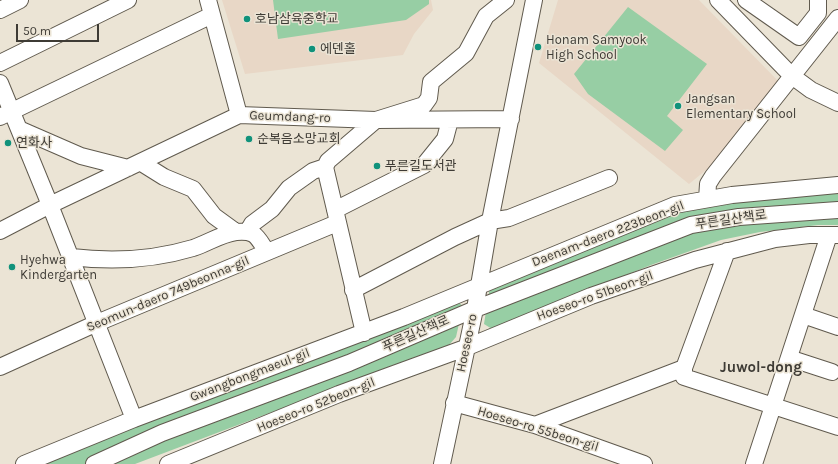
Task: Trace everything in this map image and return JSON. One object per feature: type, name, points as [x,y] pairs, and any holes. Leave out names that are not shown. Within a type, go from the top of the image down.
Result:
[{"type":"street","points":[[0,10],[20,0]]},
{"type":"street","points":[[0,63],[128,0]]},
{"type":"street","points":[[71,257],[121,261],[150,257],[194,248],[229,233],[242,231],[272,209],[289,188],[313,171],[327,164],[376,120],[424,105],[428,98],[432,82],[466,53],[486,16],[506,0]]},
{"type":"street","name":"Hoeseo-ro","points":[[442,464],[465,348],[475,308],[477,287],[534,0]]},
{"type":"street","points":[[718,0],[792,76],[819,95],[838,103]]},
{"type":"street","points":[[742,25],[751,4],[799,37],[818,13],[818,0]]},
{"type":"street","points":[[6,114],[210,8],[239,116]]},
{"type":"street","points":[[707,199],[708,184],[713,176],[838,18]]},
{"type":"street","points":[[0,83],[6,114],[19,129],[134,419]]},
{"type":"street","name":"Geumdang-ro","points":[[0,231],[50,205],[239,116],[376,120],[511,119]]},
{"type":"street","name":"Seomun-daero 749beonna-gil","points":[[0,367],[267,252],[336,216],[424,165],[445,139],[450,120]]},
{"type":"street","points":[[19,129],[81,156],[134,165],[193,189],[214,216],[242,231],[255,234],[267,252]]},
{"type":"street","points":[[327,164],[336,216],[364,333]]},
{"type":"street","points":[[353,290],[455,237],[490,221],[510,218],[609,178]]},
{"type":"street","name":"Daenam-daero 223beon-gil","points":[[477,287],[675,205],[759,192],[838,186]]},
{"type":"street","name":"푸른길산책로","points":[[94,464],[162,433],[349,364],[475,308],[691,225],[739,217],[838,210]]},
{"type":"street","name":"Hoeseo-ro 51beon-gil","points":[[465,348],[591,296],[727,251],[775,239],[809,235],[834,235]]},
{"type":"street","points":[[754,464],[803,315],[834,235]]},
{"type":"street","points":[[727,251],[698,325],[684,368],[684,377],[774,404],[838,426]]},
{"type":"street","name":"Gwangbongmaeul-gil","points":[[24,464],[134,419],[364,333],[477,287]]},
{"type":"street","points":[[803,315],[838,327]]},
{"type":"street","name":"Hoeseo-ro 52beon-gil","points":[[168,464],[339,394],[465,348]]},
{"type":"street","points":[[789,358],[832,372]]},
{"type":"street","points":[[536,425],[684,368]]},
{"type":"street","name":"Hoeseo-ro 55beon-gil","points":[[454,403],[536,425],[644,464]]},
{"type":"shaded area","points":[[222,0],[431,0],[433,10],[414,34],[403,55],[245,74]]},
{"type":"shaded area","name":"Jangsan Elementary School","points":[[558,0],[699,0],[781,84],[728,152],[689,184],[539,63]]},
{"type":"green space","points":[[273,0],[429,0],[429,4],[406,20],[278,39]]},
{"type":"green space","points":[[628,7],[707,64],[667,116],[683,130],[665,151],[588,94],[574,74]]},
{"type":"green space","points":[[838,190],[838,225],[818,225],[760,232],[721,240],[651,265],[492,329],[484,324],[490,286],[690,209],[727,200]]},
{"type":"green space","points":[[459,303],[463,306],[456,337],[449,345],[135,464],[39,464]]},
{"type":"place","name":"호남삼육중학교","points":[[247,19]]},
{"type":"place","name":"Honam Samyook High School","points":[[538,47]]},
{"type":"place","name":"에덴홀","points":[[312,49]]},
{"type":"place","name":"Jangsan Elementary School","points":[[678,106]]},
{"type":"place","name":"순복음소망교회","points":[[249,139]]},
{"type":"place","name":"연화사","points":[[8,143]]},
{"type":"place","name":"푸른길도서관","points":[[377,166]]},
{"type":"place","name":"Hyehwa Kindergarten","points":[[12,267]]},
{"type":"district","name":"Juwol-dong","points":[[761,368]]}]
